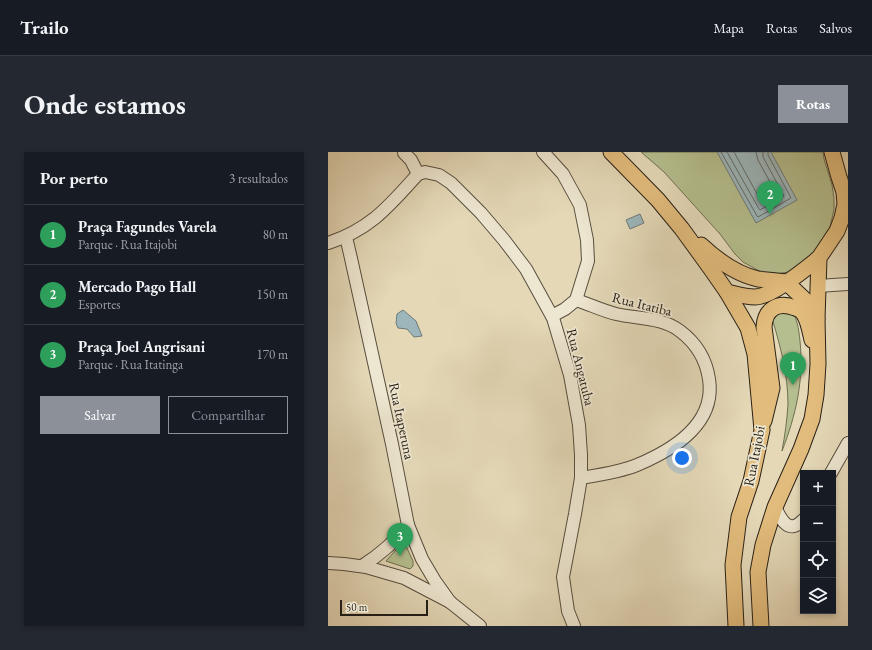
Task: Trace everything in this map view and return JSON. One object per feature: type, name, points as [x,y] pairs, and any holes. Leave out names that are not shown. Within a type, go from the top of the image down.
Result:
[{"type":"main road","points":[[611,152],[658,200],[682,229],[713,256],[731,268],[756,278],[786,282],[805,300],[817,319]]},
{"type":"main road","points":[[727,292],[756,297],[769,294],[819,258],[837,231],[845,204],[844,192],[838,178],[832,152]]},
{"type":"main road","name":"Rua Itajobi","points":[[682,229],[727,292],[748,328],[755,354],[762,430],[751,481],[739,518],[733,564],[736,626]]},
{"type":"main road","points":[[761,626],[758,572],[759,562],[775,507],[801,449],[812,419],[816,395],[818,364],[817,319],[819,258]]},
{"type":"main road","points":[[762,430],[772,388],[764,327],[768,313],[772,309],[785,304],[799,309],[803,313],[818,364]]},
{"type":"street","points":[[543,152],[563,174],[580,205],[587,240],[588,261],[576,300],[565,309],[552,316]]},
{"type":"street","points":[[328,243],[346,237],[362,228],[379,215],[418,174],[411,160],[404,154]]},
{"type":"street","name":"Rua Angatuba","points":[[418,174],[425,172],[439,175],[451,183],[481,213],[526,269],[552,316],[570,375],[575,401],[581,455],[581,478],[576,514],[563,577],[568,611],[574,626]]},
{"type":"street","name":"Rua Itaperuna","points":[[346,237],[408,525],[422,559],[450,602]]},
{"type":"street","points":[[818,286],[848,284]]},
{"type":"street","name":"Rua Itatiba","points":[[576,300],[615,314],[663,322],[672,325],[697,347],[707,367],[710,387],[708,402],[700,421],[676,445],[636,466],[610,473],[581,478]]},
{"type":"street","points":[[832,470],[848,443]]},
{"type":"street","points":[[775,507],[779,517],[788,526],[793,527],[800,523]]},
{"type":"street","points":[[362,566],[379,555],[397,539],[408,525]]},
{"type":"street","points":[[328,563],[362,566],[404,578],[450,602],[480,626]]},
{"type":"green space","points":[[641,152],[823,152],[834,198],[834,210],[830,227],[813,254],[788,272],[775,274],[763,273],[743,262],[664,172]]},
{"type":"green space","points":[[773,310],[794,314],[799,331],[801,355],[798,397],[782,451],[787,416],[788,393],[783,359],[771,315]]},
{"type":"green space","points":[[402,543],[405,544],[413,561],[413,566],[410,569],[386,561]]},
{"type":"water","points":[[717,152],[771,152],[797,200],[756,223]]},
{"type":"water","points":[[640,214],[644,223],[630,229],[626,220]]},
{"type":"water","points":[[403,310],[416,321],[422,336],[414,337],[407,329],[398,328],[396,323],[397,314]]},
{"type":"place","name":"Mercado Pago Hall","points":[[770,214]]},
{"type":"place","name":"Praça Fagundes Varela","points":[[793,385]]},
{"type":"place","name":"Praça Joel Angrisani","points":[[400,556]]}]
